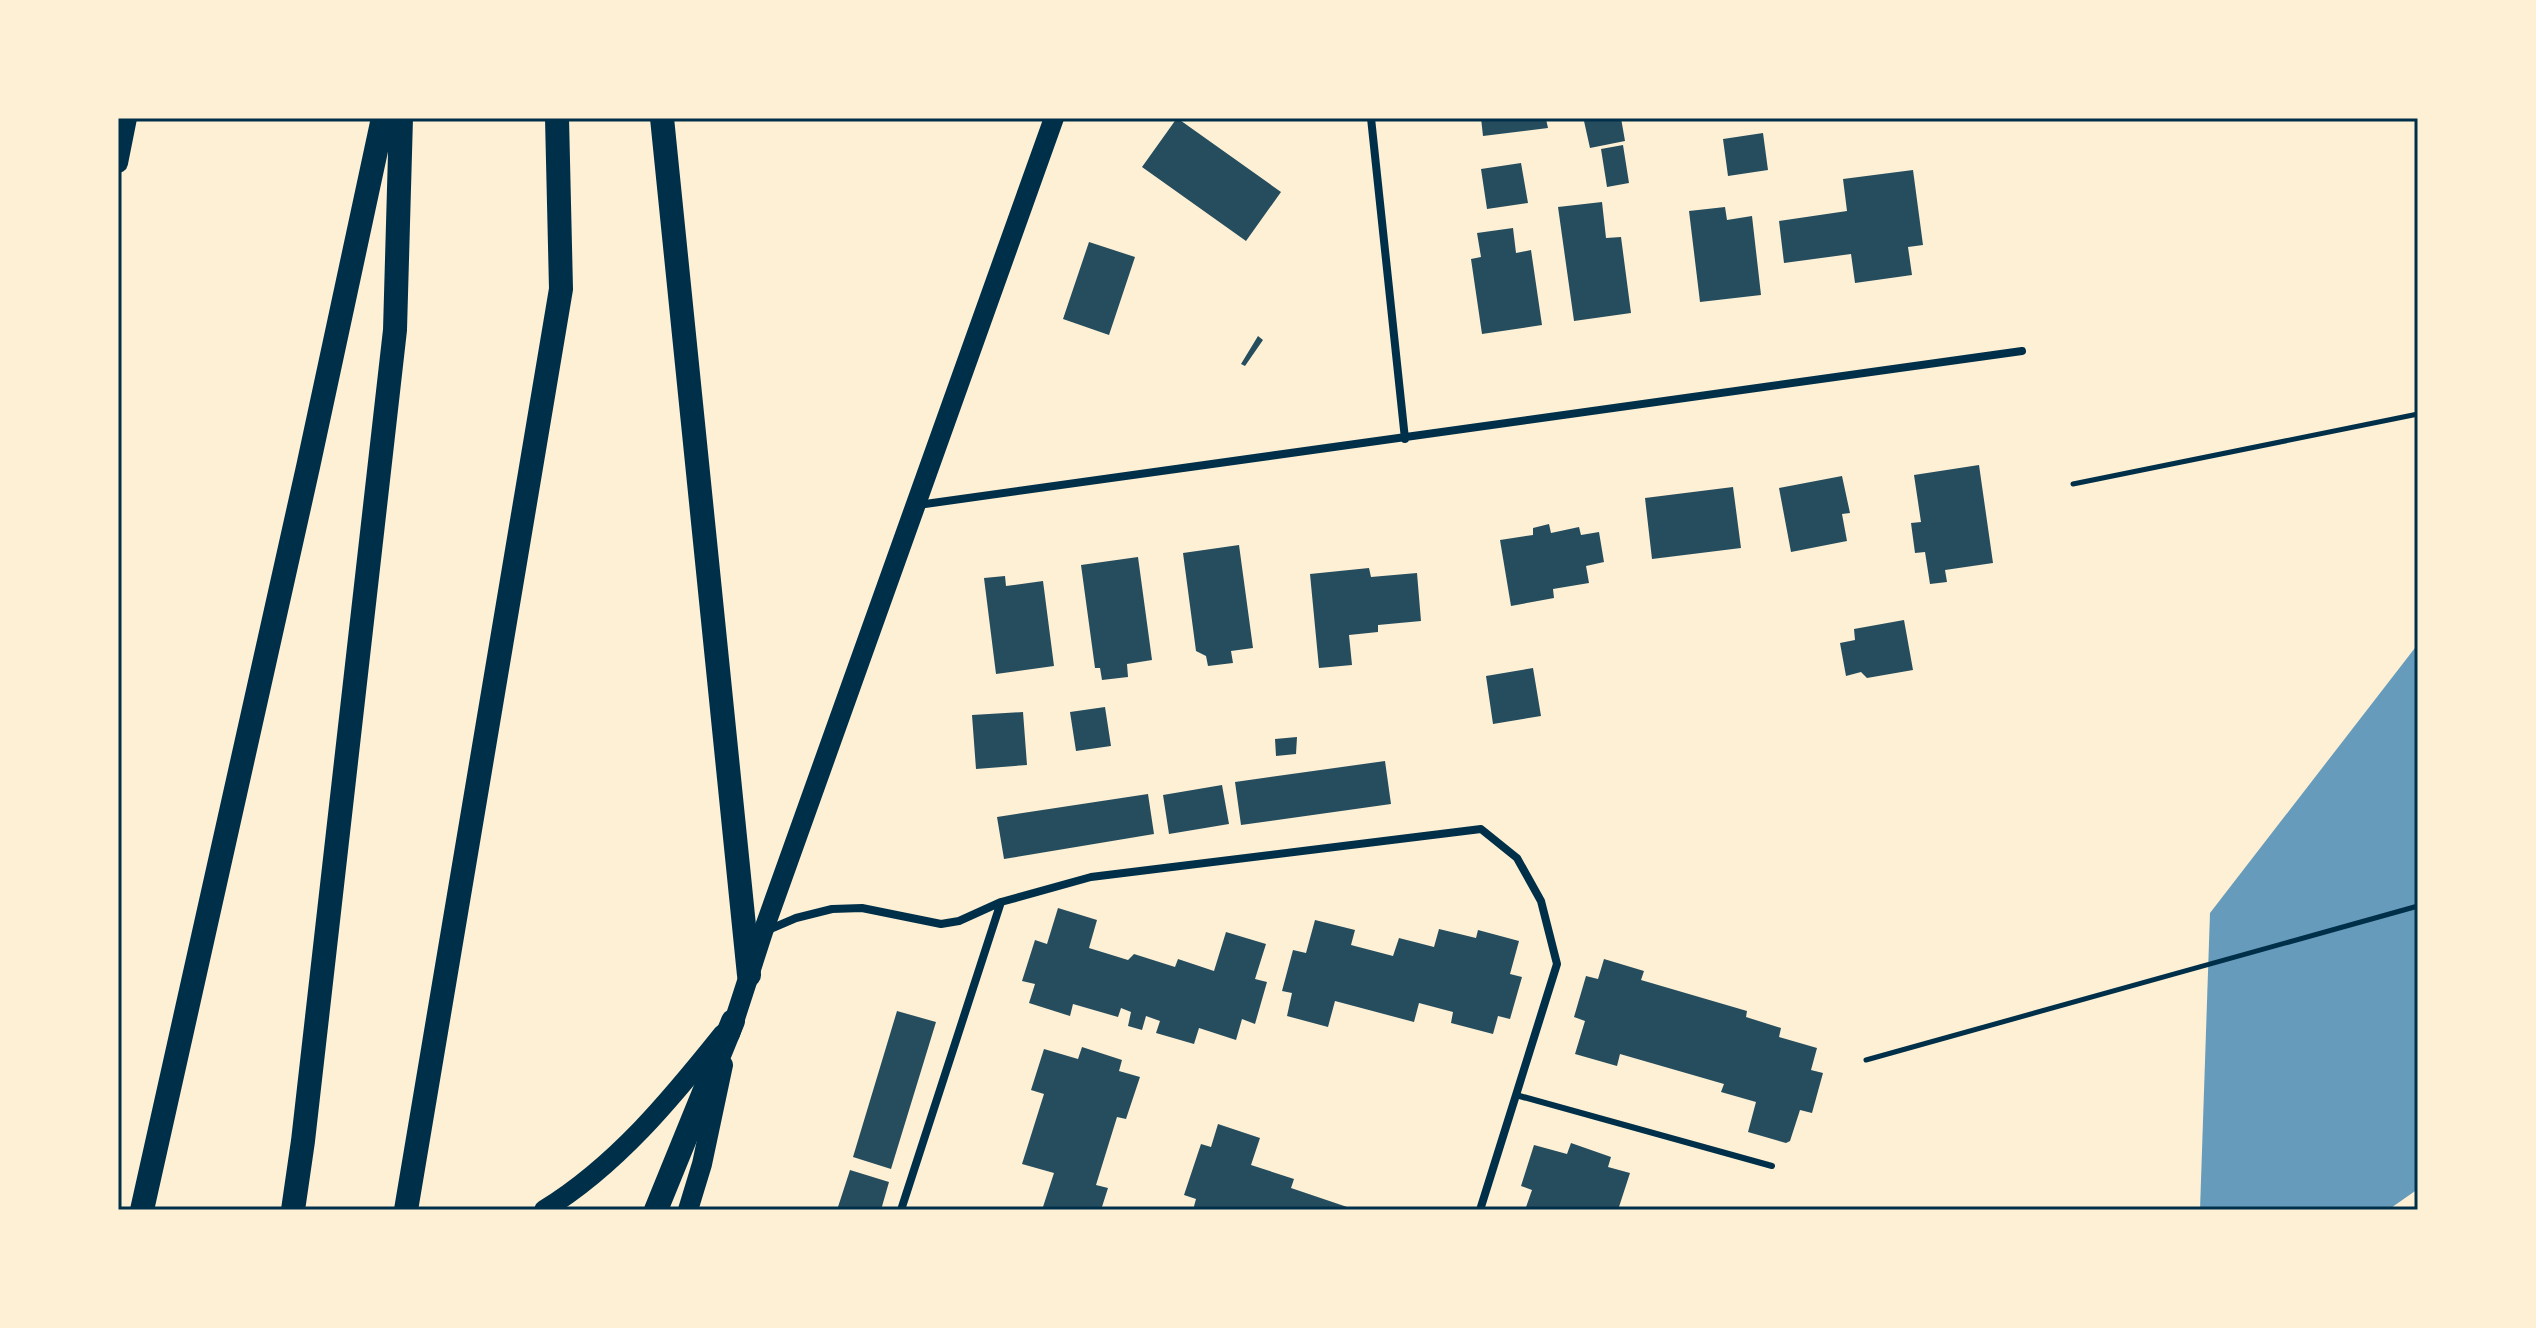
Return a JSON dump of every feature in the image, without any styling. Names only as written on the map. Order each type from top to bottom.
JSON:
[{"type":"highway","points":[[142,1210],[383,118]]},
{"type":"highway","points":[[294,1203],[395,330],[401,118]]},
{"type":"highway","points":[[406,1210],[561,289],[557,118]]},
{"type":"highway","points":[[662,118],[749,975]]},
{"type":"highway","points":[[656,1210],[733,1021]]},
{"type":"main road","points":[[118,163],[127,118]]},
{"type":"main road","points":[[688,1210],[702,1164],[733,1021],[1054,118]]},
{"type":"main road","points":[[544,1210],[594,1173],[633,1138],[672,1098],[733,1021]]},
{"type":"street","points":[[1371,118],[1405,439]]},
{"type":"street","points":[[917,506],[2022,351]]},
{"type":"street","points":[[763,932],[796,918],[832,909],[862,908],[941,924],[959,921],[1001,902],[1091,877],[1481,829],[1517,858],[1541,901],[1557,964],[1480,1210]]},
{"type":"street","points":[[901,1210],[1001,902]]},
{"type":"lane","points":[[1516,1095],[1772,1166]]},
{"type":"path","points":[[2073,484],[2418,414]]},
{"type":"path","points":[[1866,1060],[2418,906]]},
{"type":"water","points":[[2418,644],[2418,1189],[2388,1210],[2200,1210],[2210,913]]},
{"type":"building","points":[[1177,118],[1281,192],[1246,241],[1142,167]]},
{"type":"building","points":[[1481,118],[1546,119],[1548,128],[1483,136]]},
{"type":"building","points":[[1621,118],[1625,141],[1590,148],[1584,121]]},
{"type":"building","points":[[1763,133],[1768,170],[1728,176],[1723,139]]},
{"type":"building","points":[[1623,145],[1629,183],[1607,187],[1601,149]]},
{"type":"building","points":[[1521,163],[1528,203],[1487,209],[1481,169]]},
{"type":"building","points":[[1913,170],[1923,245],[1908,247],[1912,275],[1855,283],[1851,254],[1784,263],[1779,221],[1847,211],[1843,179]]},
{"type":"building","points":[[1602,202],[1606,238],[1621,237],[1631,313],[1574,321],[1558,207]]},
{"type":"building","points":[[1725,207],[1727,220],[1752,216],[1761,295],[1700,302],[1689,211]]},
{"type":"building","points":[[1513,228],[1516,253],[1531,250],[1542,325],[1482,334],[1471,259],[1481,257],[1477,233]]},
{"type":"building","points":[[1089,242],[1135,257],[1109,335],[1063,319]]},
{"type":"building","points":[[1258,336],[1263,340],[1245,366],[1241,364]]},
{"type":"building","points":[[1979,465],[1993,563],[1945,570],[1947,582],[1930,584],[1925,552],[1915,553],[1911,523],[1921,522],[1914,475]]},
{"type":"building","points":[[1842,476],[1850,513],[1842,514],[1847,541],[1791,552],[1779,488]]},
{"type":"building","points":[[1733,487],[1741,548],[1652,559],[1645,498]]},
{"type":"building","points":[[1549,524],[1551,533],[1579,527],[1581,535],[1599,532],[1604,562],[1586,566],[1589,583],[1553,589],[1554,598],[1511,606],[1500,540],[1533,535],[1533,528]]},
{"type":"building","points":[[1239,545],[1253,648],[1231,651],[1233,663],[1208,666],[1206,656],[1196,651],[1183,553]]},
{"type":"building","points":[[1138,557],[1152,660],[1127,664],[1128,677],[1102,680],[1100,668],[1095,668],[1081,565]]},
{"type":"building","points":[[1369,568],[1371,577],[1417,573],[1421,621],[1378,625],[1378,632],[1349,635],[1352,665],[1319,668],[1310,574]]},
{"type":"building","points":[[1005,576],[1006,586],[1043,581],[1054,666],[996,674],[984,578]]},
{"type":"building","points":[[1904,620],[1913,670],[1867,678],[1861,672],[1846,676],[1840,643],[1855,640],[1854,629]]},
{"type":"building","points":[[1533,668],[1541,716],[1493,724],[1486,676]]},
{"type":"building","points":[[1105,707],[1111,746],[1076,751],[1070,712]]},
{"type":"building","points":[[1023,712],[1027,765],[976,769],[972,715]]},
{"type":"building","points":[[1297,737],[1296,754],[1276,756],[1275,739]]},
{"type":"building","points":[[1385,761],[1391,804],[1241,825],[1235,782]]},
{"type":"building","points":[[1222,785],[1229,824],[1169,834],[1163,795]]},
{"type":"building","points":[[1148,794],[1154,834],[1004,859],[997,817]]},
{"type":"building","points":[[1058,908],[1097,920],[1089,948],[1128,960],[1134,954],[1175,967],[1178,959],[1214,971],[1226,932],[1266,944],[1255,979],[1267,982],[1255,1024],[1242,1019],[1236,1040],[1199,1028],[1194,1044],[1156,1033],[1160,1021],[1146,1016],[1142,1030],[1128,1026],[1131,1012],[1121,1008],[1118,1017],[1073,1004],[1070,1016],[1029,1003],[1035,984],[1022,981],[1035,940],[1047,944]]},
{"type":"building","points":[[1315,920],[1355,930],[1351,945],[1393,956],[1399,938],[1434,947],[1439,929],[1476,938],[1478,930],[1519,941],[1510,974],[1522,977],[1510,1019],[1498,1016],[1493,1034],[1451,1023],[1453,1012],[1419,1003],[1414,1022],[1335,1001],[1328,1027],[1287,1016],[1292,993],[1282,991],[1293,950],[1306,953]]},
{"type":"building","points":[[1604,959],[1644,971],[1641,980],[1747,1011],[1746,1017],[1781,1028],[1779,1037],[1817,1048],[1811,1070],[1823,1073],[1812,1113],[1800,1110],[1790,1141],[1786,1143],[1748,1132],[1756,1102],[1721,1092],[1724,1084],[1620,1054],[1617,1066],[1575,1054],[1585,1021],[1574,1017],[1586,976],[1598,979]]},
{"type":"building","points":[[897,1011],[936,1022],[891,1169],[853,1157]]},
{"type":"building","points":[[1082,1047],[1122,1060],[1119,1071],[1140,1077],[1126,1119],[1117,1117],[1096,1185],[1108,1188],[1101,1210],[1042,1210],[1054,1173],[1022,1164],[1044,1094],[1031,1090],[1044,1049],[1078,1059]]},
{"type":"building","points":[[1218,1124],[1260,1138],[1251,1165],[1294,1179],[1291,1188],[1356,1210],[1193,1210],[1196,1199],[1184,1195],[1201,1144],[1211,1147]]},
{"type":"building","points":[[1571,1143],[1611,1157],[1608,1167],[1630,1173],[1618,1210],[1525,1210],[1532,1190],[1521,1186],[1534,1145],[1567,1154]]},
{"type":"building","points":[[850,1170],[889,1182],[881,1210],[837,1210]]}]
